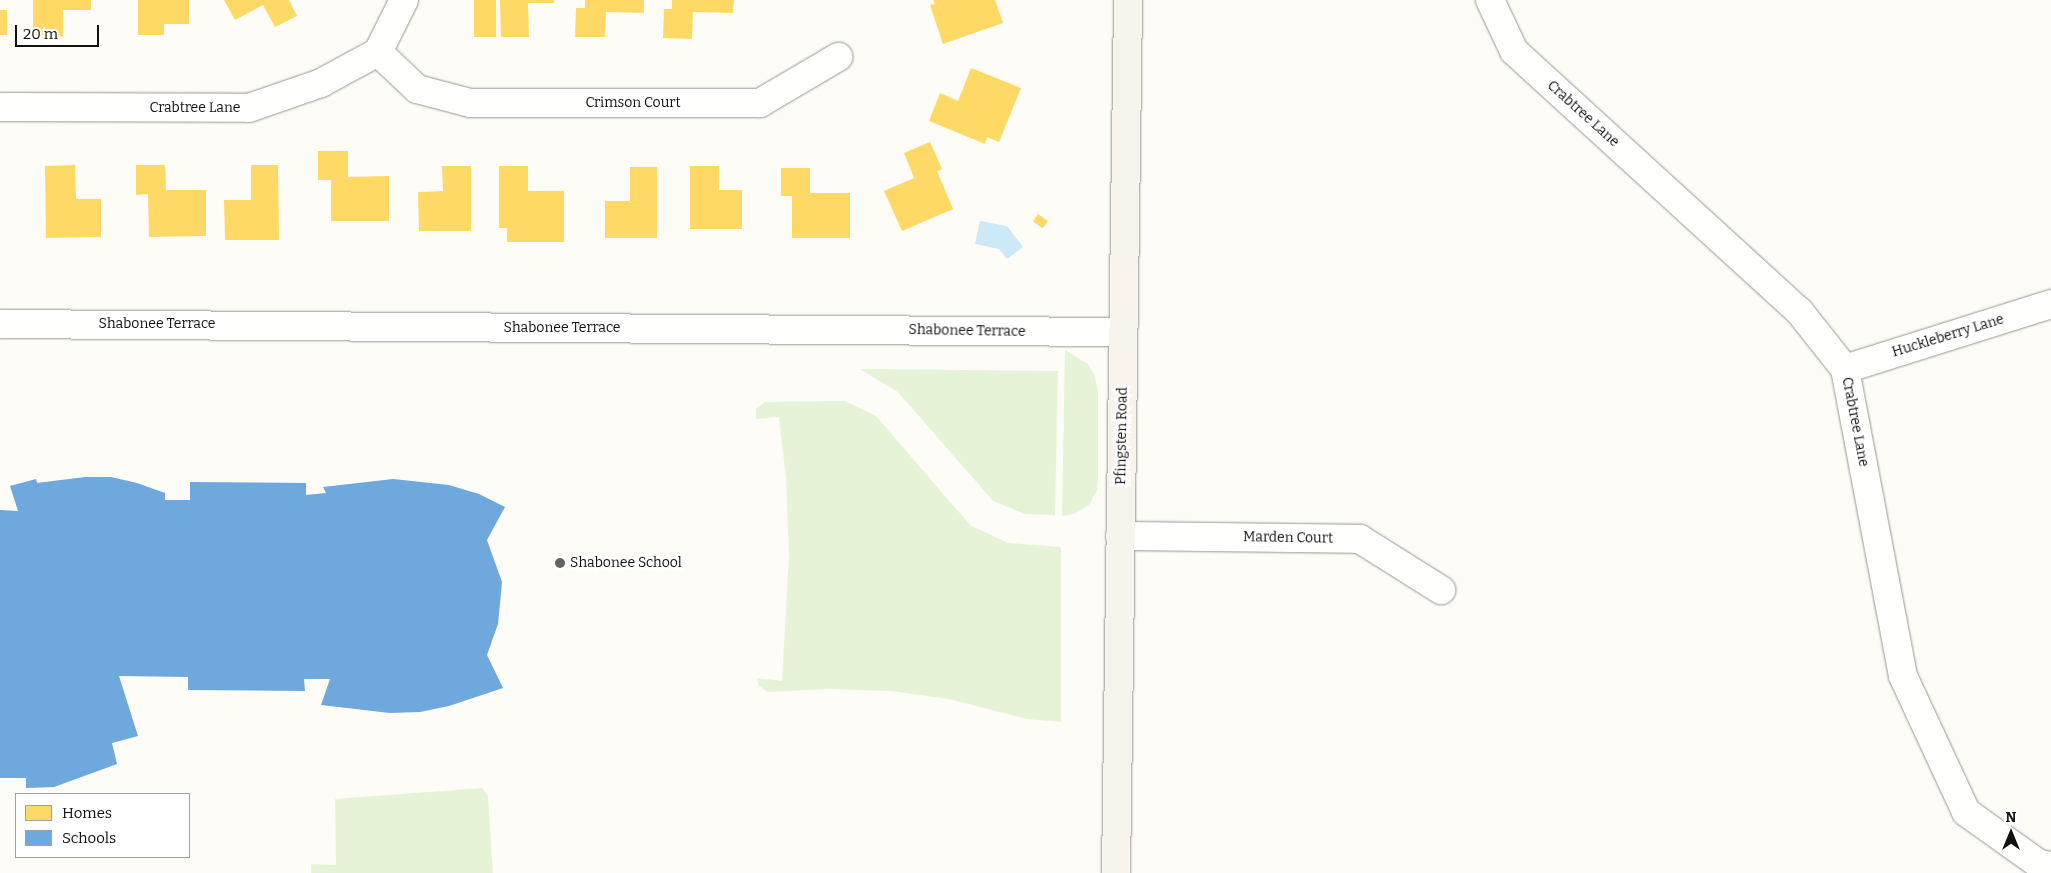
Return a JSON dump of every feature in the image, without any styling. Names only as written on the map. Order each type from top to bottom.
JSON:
[{"type":"main road","name":"Pfingsten Road","points":[[1116,873],[1128,0]]},
{"type":"street","points":[[378,52],[404,0]]},
{"type":"street","name":"Crabtree Lane","points":[[1490,0],[1514,51],[1799,311],[1845,369],[1903,676],[1966,812],[2039,864],[2051,866]]},
{"type":"street","name":"Crimson Court","points":[[378,52],[417,89],[470,103],[760,103],[838,56]]},
{"type":"street","name":"Crabtree Lane","points":[[0,107],[249,108],[321,83],[378,52]]},
{"type":"street","name":"Huckleberry Lane","points":[[1845,369],[2051,304]]},
{"type":"street","name":"Shabonee Terrace","points":[[0,324],[1123,332]]},
{"type":"street","name":"Marden Court","points":[[1120,536],[1360,539],[1441,590]]},
{"type":"green space","points":[[1065,350],[1088,364],[1095,376],[1098,393],[1098,480],[1097,490],[1089,505],[1074,514],[1062,516]]},
{"type":"green space","points":[[860,369],[1058,371],[1055,515],[1025,514],[993,501],[898,392]]},
{"type":"green space","points":[[845,401],[876,416],[970,525],[1008,543],[1061,547],[1061,722],[1027,719],[949,699],[891,691],[828,689],[768,692],[759,686],[757,678],[782,681],[789,556],[786,478],[779,417],[756,419],[756,409],[765,402]]},
{"type":"green space","points":[[482,788],[488,796],[493,873],[311,873],[311,864],[336,865],[335,799]]},
{"type":"water","points":[[980,221],[1007,226],[1023,247],[1007,259],[999,249],[975,244]]},
{"type":"building: Homes","points":[[33,0],[91,0],[91,10],[63,10],[63,37],[33,37]]},
{"type":"building: Homes","points":[[138,0],[189,0],[189,24],[164,24],[164,35],[138,35]]},
{"type":"building: Homes","points":[[224,0],[289,0],[297,16],[275,27],[263,5],[235,20]]},
{"type":"building: Homes","points":[[474,0],[496,0],[496,37],[474,37]]},
{"type":"building: Homes","points":[[500,0],[554,0],[554,3],[528,3],[529,37],[501,37]]},
{"type":"building: Homes","points":[[585,0],[644,0],[644,13],[606,12],[605,37],[575,37],[576,8],[585,8]]},
{"type":"building: Homes","points":[[672,0],[734,0],[733,13],[693,12],[692,39],[663,38],[664,9],[672,9]]},
{"type":"building: Homes","points":[[933,0],[995,0],[1003,23],[943,44],[930,5],[935,4]]},
{"type":"building: Homes","points":[[0,10],[7,10],[7,35],[0,35]]},
{"type":"building: Homes","points":[[971,68],[1021,88],[999,142],[987,137],[985,144],[929,121],[940,93],[958,101]]},
{"type":"building: Homes","points":[[930,142],[942,169],[937,171],[953,209],[902,231],[884,191],[914,178],[904,153]]},
{"type":"building: Homes","points":[[318,151],[348,151],[348,177],[389,176],[389,221],[331,221],[331,180],[318,180]]},
{"type":"building: Homes","points":[[75,165],[76,199],[101,199],[101,237],[46,238],[45,166]]},
{"type":"building: Homes","points":[[136,165],[165,165],[166,190],[206,190],[206,236],[149,237],[148,194],[136,195]]},
{"type":"building: Homes","points":[[251,165],[278,165],[279,240],[225,240],[224,200],[251,200]]},
{"type":"building: Homes","points":[[442,166],[471,166],[471,231],[419,231],[418,192],[443,191]]},
{"type":"building: Homes","points":[[499,166],[528,166],[528,191],[564,191],[564,242],[507,242],[507,228],[499,228]]},
{"type":"building: Homes","points":[[690,166],[719,166],[719,190],[742,190],[742,229],[690,229]]},
{"type":"building: Homes","points":[[630,167],[657,167],[657,238],[605,238],[605,201],[630,201]]},
{"type":"building: Homes","points":[[781,168],[810,168],[810,193],[850,193],[850,238],[792,238],[792,196],[781,196]]},
{"type":"building: Homes","points":[[1038,214],[1048,221],[1043,228],[1033,221]]},
{"type":"building: Schools","points":[[85,477],[111,477],[137,483],[165,493],[165,500],[190,500],[190,482],[306,483],[306,495],[326,493],[323,487],[393,479],[449,485],[479,494],[505,507],[487,540],[502,582],[498,624],[487,655],[503,688],[449,706],[420,712],[390,713],[321,705],[330,679],[304,679],[305,691],[188,690],[188,677],[119,676],[138,736],[112,743],[117,764],[54,787],[26,788],[26,778],[0,778],[0,510],[18,511],[10,486],[36,479],[37,483]]},
{"type":"place","name":"Shabonee School","points":[[560,563]]}]
